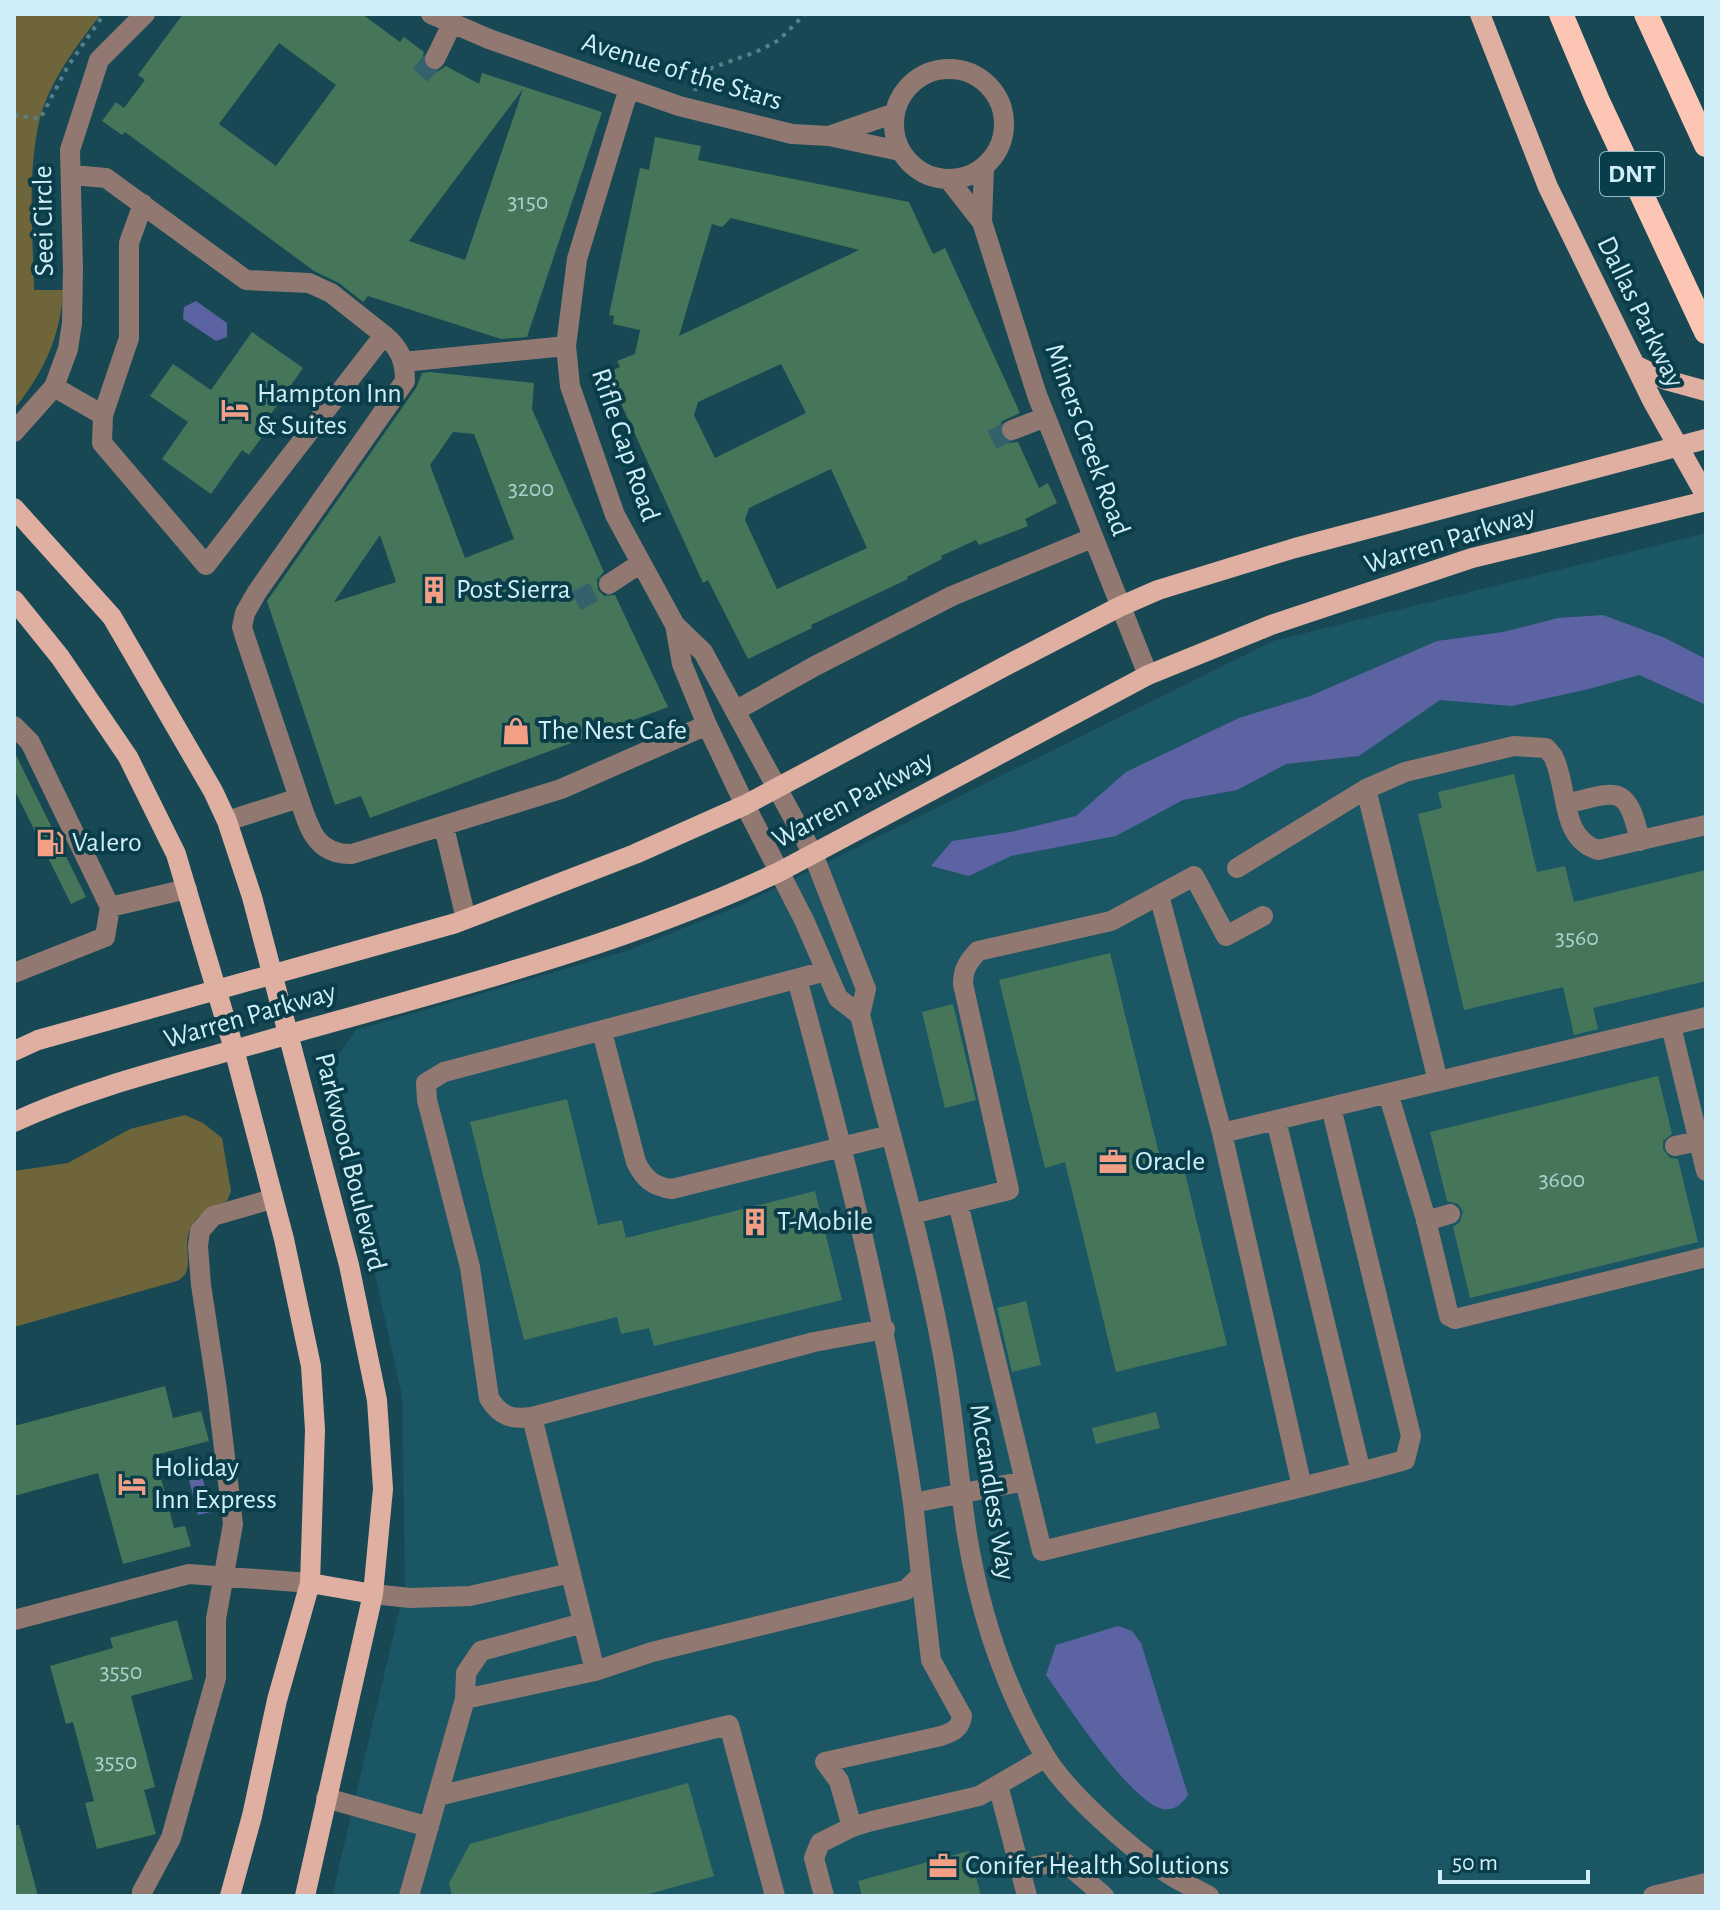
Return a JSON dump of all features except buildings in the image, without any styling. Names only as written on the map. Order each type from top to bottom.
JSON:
[{"type":"highway","name":"DNT","points":[[1561,14],[1597,99],[1706,332]]},
{"type":"highway","name":"DNT","points":[[1646,14],[1706,145]]},
{"type":"main road","name":"Dallas Parkway","points":[[1480,14],[1548,187],[1706,498]]},
{"type":"main road","points":[[1637,366],[1666,380],[1706,391]]},
{"type":"main road","name":"Warren Parkway","points":[[14,1051],[38,1040],[466,919],[635,854],[745,805],[1119,607],[1205,574],[1706,439]]},
{"type":"main road","name":"Warren Parkway","points":[[14,1122],[102,1088],[612,940],[733,894],[1148,675],[1271,625],[1472,558],[1706,498]]},
{"type":"main road","name":"Parkwood Boulevard","points":[[14,508],[112,617],[213,791],[227,821],[252,897],[349,1265],[377,1400],[383,1489],[373,1594],[305,1896]]},
{"type":"main road","points":[[14,600],[60,657],[128,757],[176,854],[234,1049],[311,1366],[315,1430],[310,1583],[277,1700],[252,1816],[230,1896]]},
{"type":"main road","points":[[310,1583],[373,1594]]},
{"type":"street","name":"Seei Circle","points":[[14,432],[54,387],[68,349],[72,323],[70,150],[99,60],[145,14]]},
{"type":"street","name":"Avenue of the Stars","points":[[431,14],[689,108],[792,134],[829,136],[900,151]]},
{"type":"street","points":[[435,59],[452,24]]},
{"type":"street","points":[[948,70],[972,74],[996,94],[1003,109],[1003,141],[995,156],[968,177],[949,180],[929,176],[913,166],[900,151],[894,126],[895,113],[901,97],[924,75],[948,70]]},
{"type":"street","name":"Rifle Gap Road","points":[[629,88],[577,259],[566,346],[570,386],[615,515],[675,625],[703,652],[813,854]]},
{"type":"street","name":"Avenue of the Stars","points":[[829,136],[895,113]]},
{"type":"street","name":"Miners Creek Road","points":[[982,222],[984,167]]},
{"type":"street","points":[[72,175],[106,178],[246,280],[309,283],[333,289],[399,349],[405,381],[401,388],[257,592],[243,621],[245,637],[313,837],[325,848],[336,854],[352,854],[444,827],[561,789],[707,725]]},
{"type":"street","name":"Miners Creek Road","points":[[949,180],[982,222],[1046,417],[1148,675]]},
{"type":"street","points":[[143,204],[129,243],[129,338],[103,415],[102,443],[206,565],[384,335]]},
{"type":"street","points":[[403,362],[566,346]]},
{"type":"street","points":[[54,387],[103,415]]},
{"type":"street","points":[[1012,430],[1046,417]]},
{"type":"street","points":[[735,711],[952,596],[1092,538]]},
{"type":"street","points":[[609,584],[641,563]]},
{"type":"street","name":"Rifle Gap Road","points":[[675,625],[682,664],[707,725],[779,872]]},
{"type":"street","points":[[14,726],[22,747],[110,907],[105,937],[14,973]]},
{"type":"street","points":[[1237,868],[1366,789],[1405,772],[1514,746],[1546,748],[1553,756],[1571,826],[1585,846],[1598,850],[1706,825]]},
{"type":"street","points":[[1366,789],[1438,1081]]},
{"type":"street","points":[[1566,804],[1613,794],[1622,797],[1629,803],[1634,815],[1640,841]]},
{"type":"street","points":[[227,821],[299,798]]},
{"type":"street","points":[[444,827],[466,919]]},
{"type":"street","name":"Mccandless Way","points":[[813,854],[866,989],[860,1015],[912,1214],[943,1356],[961,1493],[981,1606],[994,1651],[1046,1757],[1070,1786],[1114,1831],[1167,1873],[1209,1896]]},
{"type":"street","name":"Mccandless Way","points":[[779,872],[838,998],[860,1015]]},
{"type":"street","points":[[912,1214],[1009,1190],[963,984],[967,963],[978,951],[1111,921],[1194,876],[1226,936],[1263,916]]},
{"type":"street","points":[[110,907],[187,889]]},
{"type":"street","points":[[1159,895],[1222,1133],[1302,1487]]},
{"type":"street","points":[[826,971],[444,1072],[426,1083],[427,1100],[470,1267],[489,1398],[503,1415],[516,1419],[532,1417],[814,1342],[885,1329]]},
{"type":"street","points":[[797,979],[843,1147],[885,1329],[913,1503],[931,1660],[962,1716],[956,1730],[941,1736],[825,1762],[839,1781],[852,1827]]},
{"type":"street","points":[[1222,1133],[1706,1017]]},
{"type":"street","points":[[1671,1026],[1706,1171]]},
{"type":"street","points":[[602,1032],[636,1162],[641,1173],[659,1188],[672,1189],[890,1135]]},
{"type":"street","points":[[1388,1093],[1426,1221],[1449,1316],[1455,1319],[1706,1257]]},
{"type":"street","points":[[958,1203],[1042,1551],[1361,1472],[1405,1460],[1411,1436],[1331,1107]]},
{"type":"street","points":[[1276,1120],[1361,1472]]},
{"type":"street","points":[[1675,1146],[1699,1141]]},
{"type":"street","points":[[142,1892],[171,1838],[216,1678],[216,1619],[233,1524],[201,1285],[200,1231],[213,1216],[272,1199]]},
{"type":"street","points":[[1426,1221],[1450,1214]]},
{"type":"street","points":[[532,1417],[595,1671]]},
{"type":"street","points":[[913,1503],[1025,1481]]},
{"type":"street","points":[[373,1594],[410,1598],[470,1596],[571,1573]]},
{"type":"street","points":[[14,1620],[189,1574],[310,1583]]},
{"type":"street","points":[[465,1699],[595,1671],[652,1652],[906,1590],[921,1575]]},
{"type":"street","points":[[409,1896],[465,1699],[466,1673],[481,1651],[583,1623]]},
{"type":"street","points":[[438,1796],[729,1725],[775,1896]]},
{"type":"street","points":[[824,1896],[814,1858],[820,1843],[852,1827],[979,1796],[1046,1757]]},
{"type":"street","points":[[998,1785],[1027,1896]]},
{"type":"street","points":[[326,1798],[429,1827]]},
{"type":"street","points":[[1020,1869],[1058,1862],[1067,1864],[1104,1896]]},
{"type":"street","points":[[1653,1896],[1706,1883]]},
{"type":"path","points":[[14,115],[40,119],[68,66],[104,14]]},
{"type":"path","points":[[689,108],[700,72],[756,52],[779,40],[805,14]]},
{"type":"path","points":[[324,991],[328,1006]]},
{"type":"shaded area","points":[[14,14],[101,14],[56,79],[39,122],[32,185],[34,290],[63,290],[62,307],[49,354],[14,409]]},
{"type":"shaded area","points":[[1706,533],[1706,1896],[332,1896],[405,1586],[402,1396],[329,1068],[356,1030],[626,951],[739,906],[1273,641]]},
{"type":"shaded area","points":[[185,1115],[203,1123],[222,1138],[231,1191],[227,1201],[206,1211],[194,1222],[189,1233],[185,1274],[177,1281],[14,1327],[14,1171],[68,1163],[130,1129]]},
{"type":"water","points":[[196,301],[227,323],[227,337],[216,341],[183,319],[184,307]]},
{"type":"water","points":[[1603,615],[1665,638],[1706,659],[1706,705],[1639,675],[1512,706],[1440,700],[1359,756],[1286,764],[1237,790],[1183,800],[1116,836],[1011,856],[969,876],[931,866],[952,841],[1011,832],[1076,816],[1126,772],[1239,718],[1310,696],[1437,641],[1503,632],[1558,618]]},
{"type":"water","points":[[202,1476],[212,1496],[207,1498],[211,1512],[198,1515],[189,1480]]},
{"type":"water","points":[[1118,1626],[1132,1631],[1141,1643],[1188,1795],[1171,1809],[1150,1803],[1117,1771],[1046,1675],[1056,1645]]},
{"type":"tunnel","points":[[420,75],[435,59]]},
{"type":"tunnel","points":[[992,440],[1012,430]]},
{"type":"tunnel","points":[[576,601],[609,584]]},
{"type":"place","name":"Hampton Inn & Suites","points":[[235,410]]},
{"type":"place","name":"Post Sierra","points":[[434,590]]},
{"type":"place","name":"The Nest Cafe","points":[[516,731]]},
{"type":"place","name":"Valero","points":[[50,843]]},
{"type":"place","name":"Oracle","points":[[1113,1162]]},
{"type":"place","name":"T-Mobile","points":[[755,1222]]},
{"type":"place","name":"Holiday Inn Express","points":[[132,1484]]},
{"type":"place","name":"Conifer Health Solutions","points":[[943,1866]]}]
